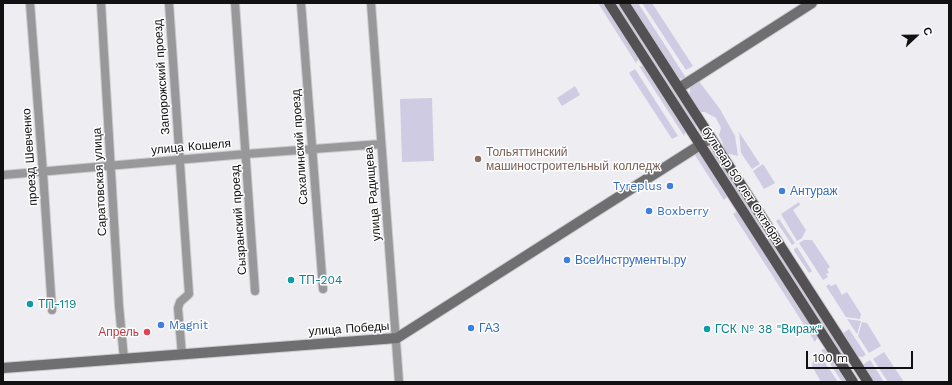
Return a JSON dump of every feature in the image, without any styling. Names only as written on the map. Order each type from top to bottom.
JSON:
[{"type":"main road","name":"бульвар 50 лет Октября","points":[[609,3],[853,382]]},
{"type":"main road","name":"бульвар 50 лет Октября","points":[[624,3],[868,382]]},
{"type":"main road","points":[[679,88],[812,3]]},
{"type":"main road","name":"улица Победы","points":[[3,368],[397,338],[711,138]]},
{"type":"main road","points":[[760,237],[770,231]]},
{"type":"main road","points":[[846,370],[856,364]]},
{"type":"street","name":"проезд Шевченко","points":[[30,3],[52,310]]},
{"type":"street","name":"Саратовская улица","points":[[101,3],[119,306],[124,359]]},
{"type":"street","name":"Запорожский проезд","points":[[169,3],[189,294],[180,302],[178,308],[182,355]]},
{"type":"street","name":"Сызранский проезд","points":[[235,3],[256,291]]},
{"type":"street","name":"Сахалинский проезд","points":[[301,3],[323,289]]},
{"type":"street","name":"улица Радищева","points":[[371,3],[397,338],[399,382]]},
{"type":"street","name":"улица Кошеля","points":[[3,175],[381,144]]},
{"type":"shaded area","points":[[598,3],[605,3],[639,57],[636,63]]},
{"type":"shaded area","points":[[614,3],[620,3],[697,126],[696,127],[695,127]]},
{"type":"shaded area","points":[[629,3],[638,3],[686,78],[682,79],[677,77]]},
{"type":"shaded area","points":[[642,3],[652,3],[693,66],[686,70]]},
{"type":"shaded area","points":[[639,66],[646,67],[686,130],[684,136]]},
{"type":"shaded area","points":[[635,69],[678,136],[672,139],[629,73]]},
{"type":"shaded area","points":[[698,80],[720,109],[735,136],[738,156],[725,153],[719,135],[721,128],[716,118],[705,112],[699,112],[690,97],[690,86]]},
{"type":"shaded area","points":[[575,86],[580,95],[562,106],[557,98]]},
{"type":"shaded area","points":[[432,98],[434,161],[402,162],[400,99]]},
{"type":"shaded area","points":[[739,132],[760,164],[752,169],[741,153]]},
{"type":"shaded area","points":[[715,151],[763,226],[761,228],[759,228],[712,156],[712,152]]},
{"type":"shaded area","points":[[693,152],[700,153],[728,196],[724,200]]},
{"type":"shaded area","points":[[763,164],[775,183],[764,189],[753,171]]},
{"type":"shaded area","points":[[799,202],[800,205],[793,210],[806,230],[802,238],[797,241],[781,214]]},
{"type":"shaded area","points":[[739,210],[818,336],[815,342],[733,214]]},
{"type":"shaded area","points":[[779,219],[795,243],[792,245],[776,221]]},
{"type":"shaded area","points":[[769,238],[849,362],[846,362],[767,240]]},
{"type":"shaded area","points":[[804,240],[812,240],[830,267],[827,269],[829,273],[826,274],[828,277],[823,280],[799,243]]},
{"type":"shaded area","points":[[797,247],[812,271],[809,273],[794,251]]},
{"type":"shaded area","points":[[829,284],[831,286],[836,284],[842,295],[847,292],[861,314],[860,319],[846,317],[826,286]]},
{"type":"shaded area","points":[[847,319],[861,321],[857,334]]},
{"type":"shaded area","points":[[862,322],[867,323],[881,346],[869,353],[858,336]]},
{"type":"shaded area","points":[[849,329],[866,355],[862,357],[857,356],[842,334]]},
{"type":"shaded area","points":[[821,350],[828,350],[849,382],[842,382]]},
{"type":"shaded area","points":[[818,352],[838,382],[821,382],[812,366]]},
{"type":"shaded area","points":[[884,352],[904,382],[888,382],[873,359]]},
{"type":"shaded area","points":[[870,360],[884,382],[873,382],[864,367],[864,364]]},
{"type":"place","name":"Тольяттинский машиностроительный колледж","points":[[478,159]]},
{"type":"place","name":"Tyreplus","points":[[670,186]]},
{"type":"place","name":"Антураж","points":[[782,191]]},
{"type":"place","name":"Boxberry","points":[[649,211]]},
{"type":"place","name":"ВсеИнструменты.ру","points":[[567,260]]},
{"type":"place","name":"ТП-204","points":[[291,280]]},
{"type":"place","name":"ТП-119","points":[[30,304]]},
{"type":"place","name":"Magnit","points":[[161,325]]},
{"type":"place","name":"ГАЗ","points":[[471,328]]},
{"type":"place","name":"ГСК № 38 \"Вираж\"","points":[[707,329]]},
{"type":"place","name":"Апрель","points":[[147,332]]}]
